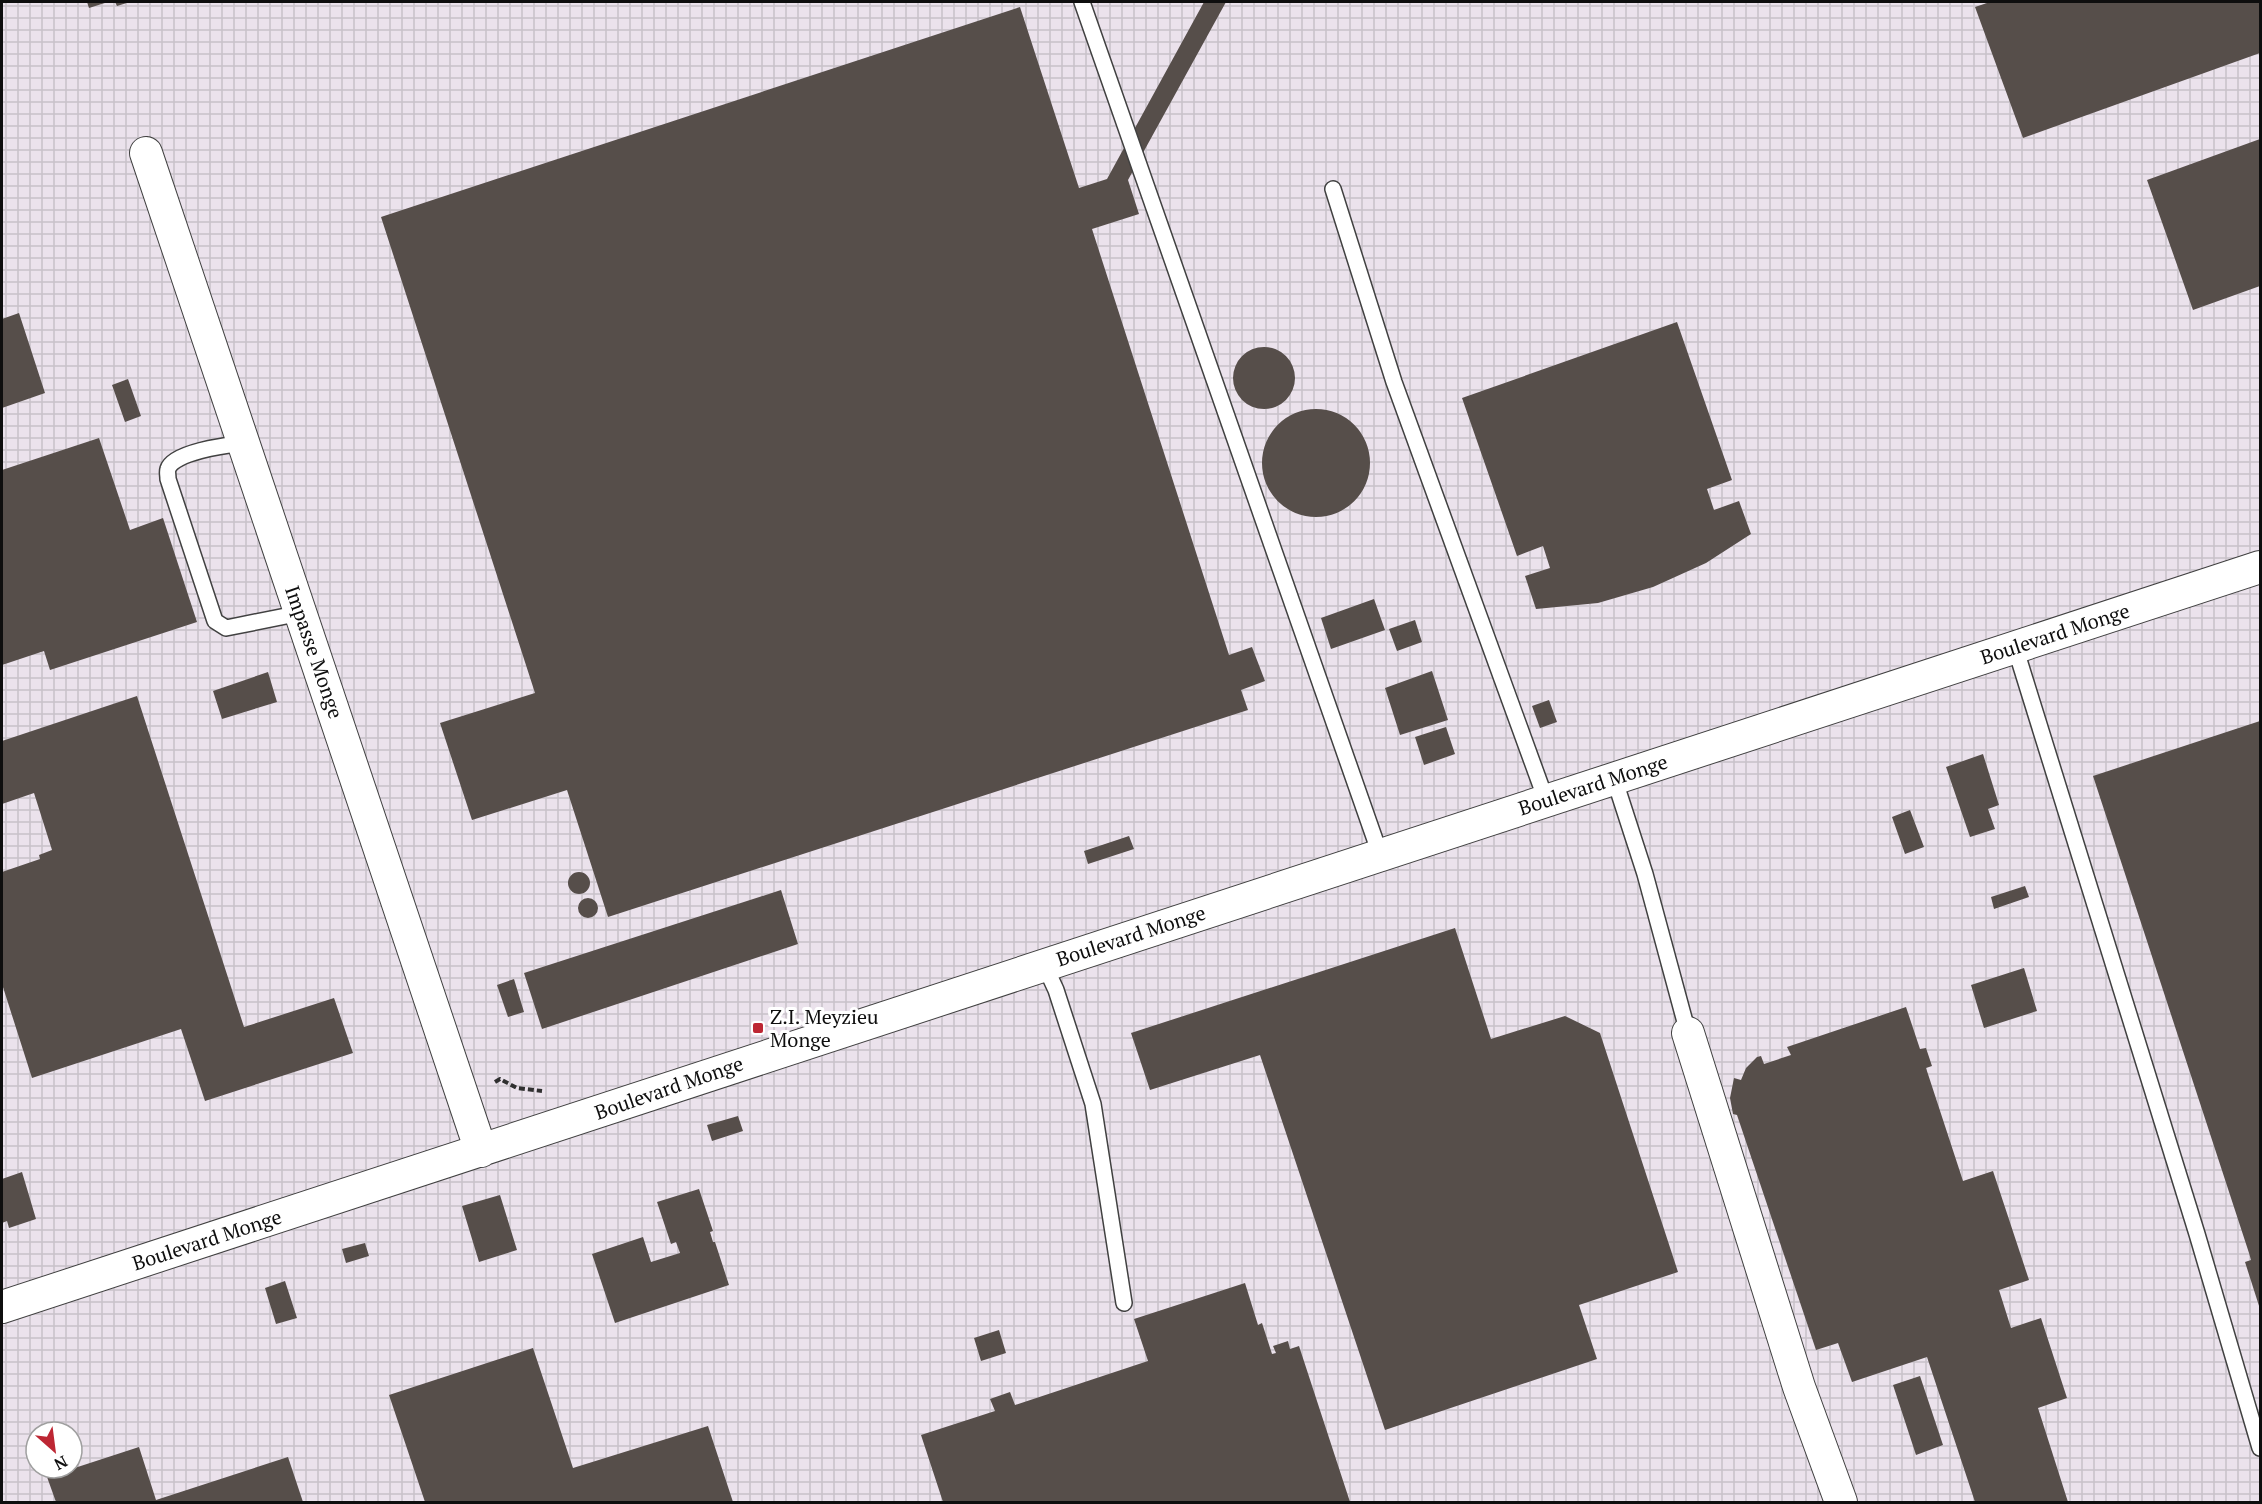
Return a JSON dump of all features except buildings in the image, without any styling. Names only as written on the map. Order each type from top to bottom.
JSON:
[{"type":"street","name":"Impasse Monge","points":[[146,153],[481,1151]]},
{"type":"street","name":"Boulevard Monge","points":[[2,1307],[2260,567]]},
{"type":"street","points":[[1688,1033],[1799,1387],[1841,1503]]},
{"type":"lane","points":[[1082,2],[1380,854]]},
{"type":"lane","points":[[1333,189],[1394,382],[1546,800]]},
{"type":"lane","points":[[243,443],[206,449],[175,460],[168,468],[168,479],[215,621],[226,628],[300,613]]},
{"type":"lane","points":[[2015,647],[2197,1234],[2260,1448]]},
{"type":"lane","points":[[1614,778],[1645,874],[1688,1033]]},
{"type":"lane","points":[[1044,964],[1056,990],[1094,1104],[1124,1303]]},
{"type":"shaded area","points":[[2,2],[2260,2],[2260,1502],[2,1502]]},
{"type":"place","name":"Z.I. Meyzieu Monge","points":[[758,1028]]}]
